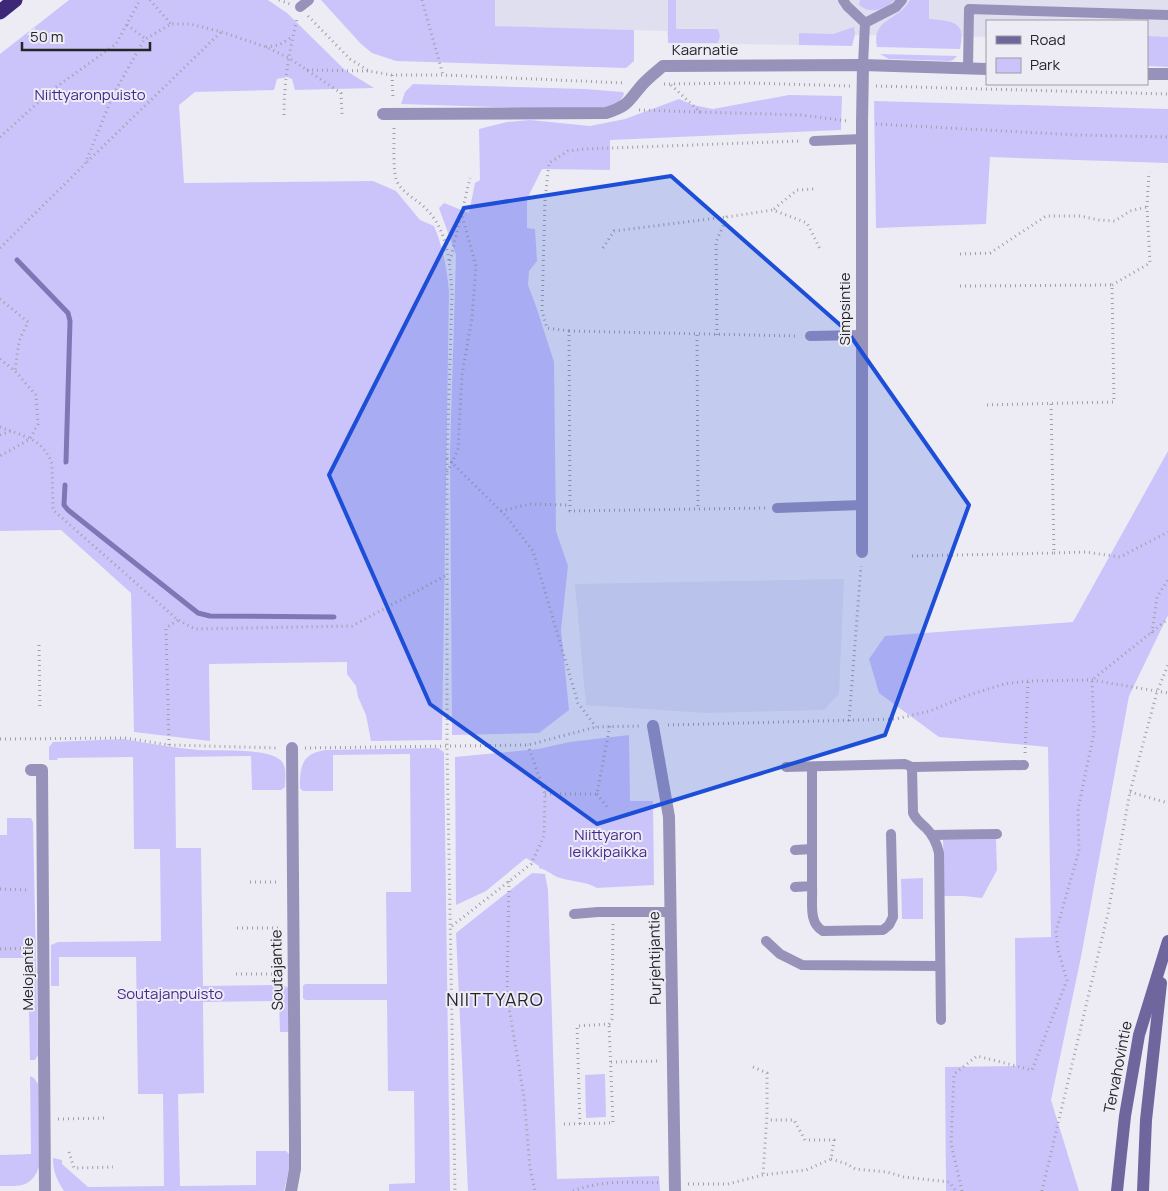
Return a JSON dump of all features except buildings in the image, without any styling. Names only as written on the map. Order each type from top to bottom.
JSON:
[{"type":"highway","points":[[0,12],[15,0]]},
{"type":"main road","name":"Tervahovintie","points":[[1117,1191],[1125,1116],[1139,1035],[1166,947]]},
{"type":"main road","name":"Tervahovintie","points":[[1143,1191],[1146,1120],[1166,947]]},
{"type":"street","name":"Kaarnatie","points":[[618,110],[627,104],[643,84],[663,66],[863,65],[986,69]]},
{"type":"street","name":"Simpsintie","points":[[862,552],[863,65]]},
{"type":"street","points":[[1148,74],[1168,74]]},
{"type":"street","points":[[388,113],[588,114],[618,110]]},
{"type":"street","name":"Purjehtijantie","points":[[653,726],[669,817],[675,1188]]},
{"type":"street","name":"Soutajantie","points":[[291,1191],[295,1169],[292,748]]},
{"type":"street","name":"Melojantie","points":[[30,770],[42,770],[45,1191]]},
{"type":"lane","points":[[300,7],[309,0]]},
{"type":"lane","points":[[844,0],[847,6],[865,23],[863,65]]},
{"type":"lane","points":[[865,23],[896,7],[902,0]]},
{"type":"lane","points":[[968,68],[969,9],[1168,15]]},
{"type":"lane","points":[[814,140],[862,139]]},
{"type":"lane","points":[[810,336],[862,335]]},
{"type":"lane","points":[[777,508],[862,505]]},
{"type":"lane","points":[[786,767],[905,764],[912,767],[1024,766]]},
{"type":"lane","points":[[812,766],[813,922],[817,928],[823,931],[883,930],[889,925],[893,917],[891,834]]},
{"type":"lane","points":[[912,767],[913,813],[915,818],[932,835],[939,853],[941,1020]]},
{"type":"lane","points":[[932,835],[996,834]]},
{"type":"lane","points":[[795,850],[812,850]]},
{"type":"lane","points":[[795,887],[812,886]]},
{"type":"lane","points":[[574,914],[598,912],[671,912]]},
{"type":"lane","points":[[766,941],[780,954],[802,965],[940,966]]},
{"type":"path","points":[[0,137],[52,90],[116,44],[140,0]]},
{"type":"path","points":[[150,0],[171,24]]},
{"type":"path","points":[[422,0],[443,75]]},
{"type":"path","points":[[284,115],[284,87],[288,58],[300,7]]},
{"type":"path","points":[[85,164],[113,94],[146,39],[171,24],[190,24],[266,46],[288,58],[341,93],[342,114]]},
{"type":"path","points":[[126,25],[146,39]]},
{"type":"path","points":[[0,248],[222,32]]},
{"type":"path","points":[[266,46],[279,45],[292,36]]},
{"type":"path","points":[[307,70],[369,71]]},
{"type":"path","points":[[392,75],[388,113],[396,179],[401,188],[427,209],[438,224],[446,244],[452,292],[447,458],[447,575],[455,1191]]},
{"type":"path","points":[[671,85],[700,112]]},
{"type":"path","points":[[618,110],[801,115],[862,123],[1076,136],[1168,137]]},
{"type":"path","points":[[810,336],[569,331],[548,328],[542,311],[548,163],[568,151],[584,149],[814,140]]},
{"type":"path","points":[[960,286],[1112,285],[1150,263],[1149,172]]},
{"type":"path","points":[[450,264],[470,178]]},
{"type":"path","points":[[773,210],[797,190],[814,189]]},
{"type":"path","points":[[960,254],[990,253],[1046,216],[1080,216],[1115,221],[1130,210],[1148,207]]},
{"type":"path","points":[[603,248],[614,231],[773,210],[807,223],[820,249]]},
{"type":"path","points":[[447,473],[458,450],[462,375],[472,318],[476,266],[462,216]]},
{"type":"path","points":[[717,335],[716,242],[727,217]]},
{"type":"path","points":[[983,405],[1114,402],[1112,285]]},
{"type":"path","points":[[0,300],[28,322],[19,341],[15,371]]},
{"type":"path","points":[[569,331],[570,511],[777,508]]},
{"type":"path","points":[[697,335],[698,509]]},
{"type":"path","points":[[0,359],[15,371],[36,395],[38,424],[30,439],[0,456]]},
{"type":"path","points":[[1050,403],[1054,554]]},
{"type":"path","points":[[0,427],[39,443],[52,464],[53,510],[178,620],[195,629],[352,626],[447,575]]},
{"type":"path","points":[[0,436],[11,431]]},
{"type":"path","points":[[447,458],[501,511],[533,551],[578,703],[596,727]]},
{"type":"path","points":[[501,511],[530,504],[570,505]]},
{"type":"path","points":[[912,556],[1086,552],[1120,557],[1168,532]]},
{"type":"path","points":[[850,721],[862,552]]},
{"type":"path","points":[[1152,633],[1157,597],[1168,580]]},
{"type":"path","points":[[169,745],[166,628],[178,620]]},
{"type":"path","points":[[1092,680],[1168,620]]},
{"type":"path","points":[[39,645],[40,710]]},
{"type":"path","points":[[1042,1191],[1108,913],[1130,792],[1157,692],[1168,664]]},
{"type":"path","points":[[962,1191],[951,1144],[954,1074],[977,1056],[1032,1070],[1067,980],[1058,950],[1056,931],[1079,851],[1078,809],[1094,733],[1092,680]]},
{"type":"path","points":[[0,739],[125,738],[169,745],[292,748],[528,745],[596,727],[610,726],[896,719],[930,711],[966,696],[1004,684],[1028,681],[1092,680],[1168,693]]},
{"type":"path","points":[[1024,766],[1028,681]]},
{"type":"path","points":[[607,807],[597,794],[610,726]]},
{"type":"path","points":[[451,926],[530,864],[544,836],[545,794],[528,745]]},
{"type":"path","points":[[1130,792],[1168,803]]},
{"type":"path","points":[[545,794],[597,794]]},
{"type":"path","points":[[509,881],[507,996],[524,1097],[530,1168],[535,1191]]},
{"type":"path","points":[[250,882],[281,882],[281,888]]},
{"type":"path","points":[[0,889],[44,890]]},
{"type":"path","points":[[564,1124],[612,1123],[609,1024],[612,1019],[613,913]]},
{"type":"path","points":[[237,928],[281,928],[281,933]]},
{"type":"path","points":[[0,949],[44,948]]},
{"type":"path","points":[[236,974],[283,974],[283,979]]},
{"type":"path","points":[[580,1124],[577,1026],[609,1024]]},
{"type":"path","points":[[611,1062],[673,1061]]},
{"type":"path","points":[[753,1067],[767,1073],[767,1120],[763,1175]]},
{"type":"path","points":[[45,1120],[108,1118]]},
{"type":"path","points":[[767,1120],[794,1120],[805,1140],[834,1140],[830,1159]]},
{"type":"path","points":[[69,1152],[74,1168],[113,1167]]},
{"type":"path","points":[[573,1191],[582,1187],[620,1182],[675,1188],[728,1184],[763,1175],[806,1170],[830,1159],[847,1164],[855,1169],[949,1182],[956,1191]]},
{"type":"highlighted area","points":[[671,176],[847,331],[969,505],[885,735],[597,824],[430,704],[329,475],[464,208]]},
{"type":"shaded area","points":[[495,0],[1168,0],[1168,42],[1148,41],[1148,20],[986,20],[986,37],[799,34],[799,45],[668,43],[667,31],[494,26]]},
{"type":"shaded area","points":[[844,579],[839,694],[824,710],[705,713],[586,705],[575,584]]},
{"type":"green space","name":"Niittyaronpuisto","points":[[69,0],[268,0],[287,13],[345,70],[374,88],[295,90],[292,79],[287,77],[277,79],[274,90],[195,92],[179,105],[184,183],[373,181],[396,191],[420,220],[434,226],[444,258],[449,292],[442,740],[371,741],[366,715],[358,697],[356,686],[347,674],[347,662],[209,664],[210,741],[134,732],[131,593],[61,530],[0,531],[0,54]]},
{"type":"green space","points":[[321,0],[495,0],[495,26],[634,30],[634,61],[626,68],[396,61],[372,53],[361,44]]},
{"type":"green space","points":[[668,0],[676,0],[676,29],[718,29],[720,36],[718,43],[668,43]]},
{"type":"green space","points":[[860,0],[895,0],[877,10],[868,10],[859,5]]},
{"type":"green space","points":[[910,0],[929,0],[929,19],[944,20],[959,27],[962,39],[960,49],[877,47],[876,38],[878,30],[905,7]]},
{"type":"green space","points":[[854,27],[855,34],[852,46],[799,45],[799,33],[833,34]]},
{"type":"green space","points":[[1148,36],[1168,37],[1168,67],[1148,66]]},
{"type":"green space","points":[[880,54],[957,56],[949,61],[889,59]]},
{"type":"green space","points":[[413,84],[585,89],[623,92],[624,94],[614,104],[588,110],[401,104],[405,92]]},
{"type":"green space","points":[[789,95],[842,96],[841,130],[610,140],[610,170],[542,169],[527,199],[527,228],[535,229],[537,261],[529,271],[528,285],[554,362],[556,531],[568,566],[561,630],[569,710],[539,733],[452,735],[450,451],[456,255],[439,208],[444,203],[469,213],[475,183],[480,180],[479,129],[507,122],[530,120],[590,126],[625,119],[679,99],[693,105],[713,109]]},
{"type":"green space","points":[[874,101],[1168,109],[1168,163],[990,157],[986,224],[876,228]]},
{"type":"green space","points":[[1168,451],[1168,615],[1129,696],[1081,957],[1051,1100],[1079,1191],[946,1191],[945,1067],[1016,1066],[1015,938],[1051,937],[1048,747],[939,737],[879,693],[869,659],[885,636],[1073,622]]},
{"type":"green space","name":"Niittyaron leikkipaikka","points":[[629,735],[630,801],[653,801],[654,885],[597,888],[557,877],[539,868],[539,866],[526,858],[486,891],[456,905],[455,757],[538,749],[570,742]]},
{"type":"green space","name":"Soutajanpuisto","points":[[123,739],[199,750],[263,753],[272,755],[284,764],[285,787],[281,790],[252,790],[251,756],[175,757],[176,848],[201,848],[203,986],[279,985],[289,988],[288,1032],[280,1032],[279,1001],[203,1002],[204,1093],[178,1094],[180,1186],[256,1185],[256,1151],[286,1151],[289,1154],[289,1170],[284,1191],[64,1191],[56,1176],[53,1158],[62,1160],[62,1164],[88,1187],[164,1186],[163,1094],[138,1094],[136,957],[59,957],[59,986],[51,986],[51,945],[58,942],[161,941],[160,849],[134,849],[133,757],[58,758],[57,760],[49,760],[49,747],[53,742]]},
{"type":"green space","points":[[438,748],[444,752],[450,1191],[389,1191],[389,1184],[415,1183],[414,1091],[388,1091],[387,1000],[305,1000],[303,998],[303,986],[305,984],[387,984],[386,892],[411,892],[410,754],[333,755],[333,791],[303,791],[300,788],[301,774],[307,758],[325,750]]},
{"type":"green space","points":[[7,818],[31,818],[33,822],[38,1055],[35,1060],[30,1060],[28,958],[0,958],[0,835],[7,835]]},
{"type":"green space","points":[[996,839],[997,870],[982,898],[944,896],[943,840]]},
{"type":"green space","points":[[532,873],[545,874],[548,890],[557,1179],[659,1176],[660,1191],[468,1191],[456,933]]},
{"type":"green space","points":[[923,878],[923,919],[902,919],[901,879]]},
{"type":"green space","points":[[605,1074],[606,1117],[586,1118],[585,1075]]},
{"type":"green space","points":[[30,1076],[38,1084],[39,1167],[32,1179],[24,1184],[19,1186],[0,1186],[0,1155],[31,1154]]},
{"type":"waterway","points":[[17,260],[68,313],[70,321],[66,462]]},
{"type":"waterway","points":[[65,485],[64,505],[68,510],[198,613],[210,616],[334,617]]},
{"type":"district","name":"NIITTYARO","points":[[495,1000]]}]
